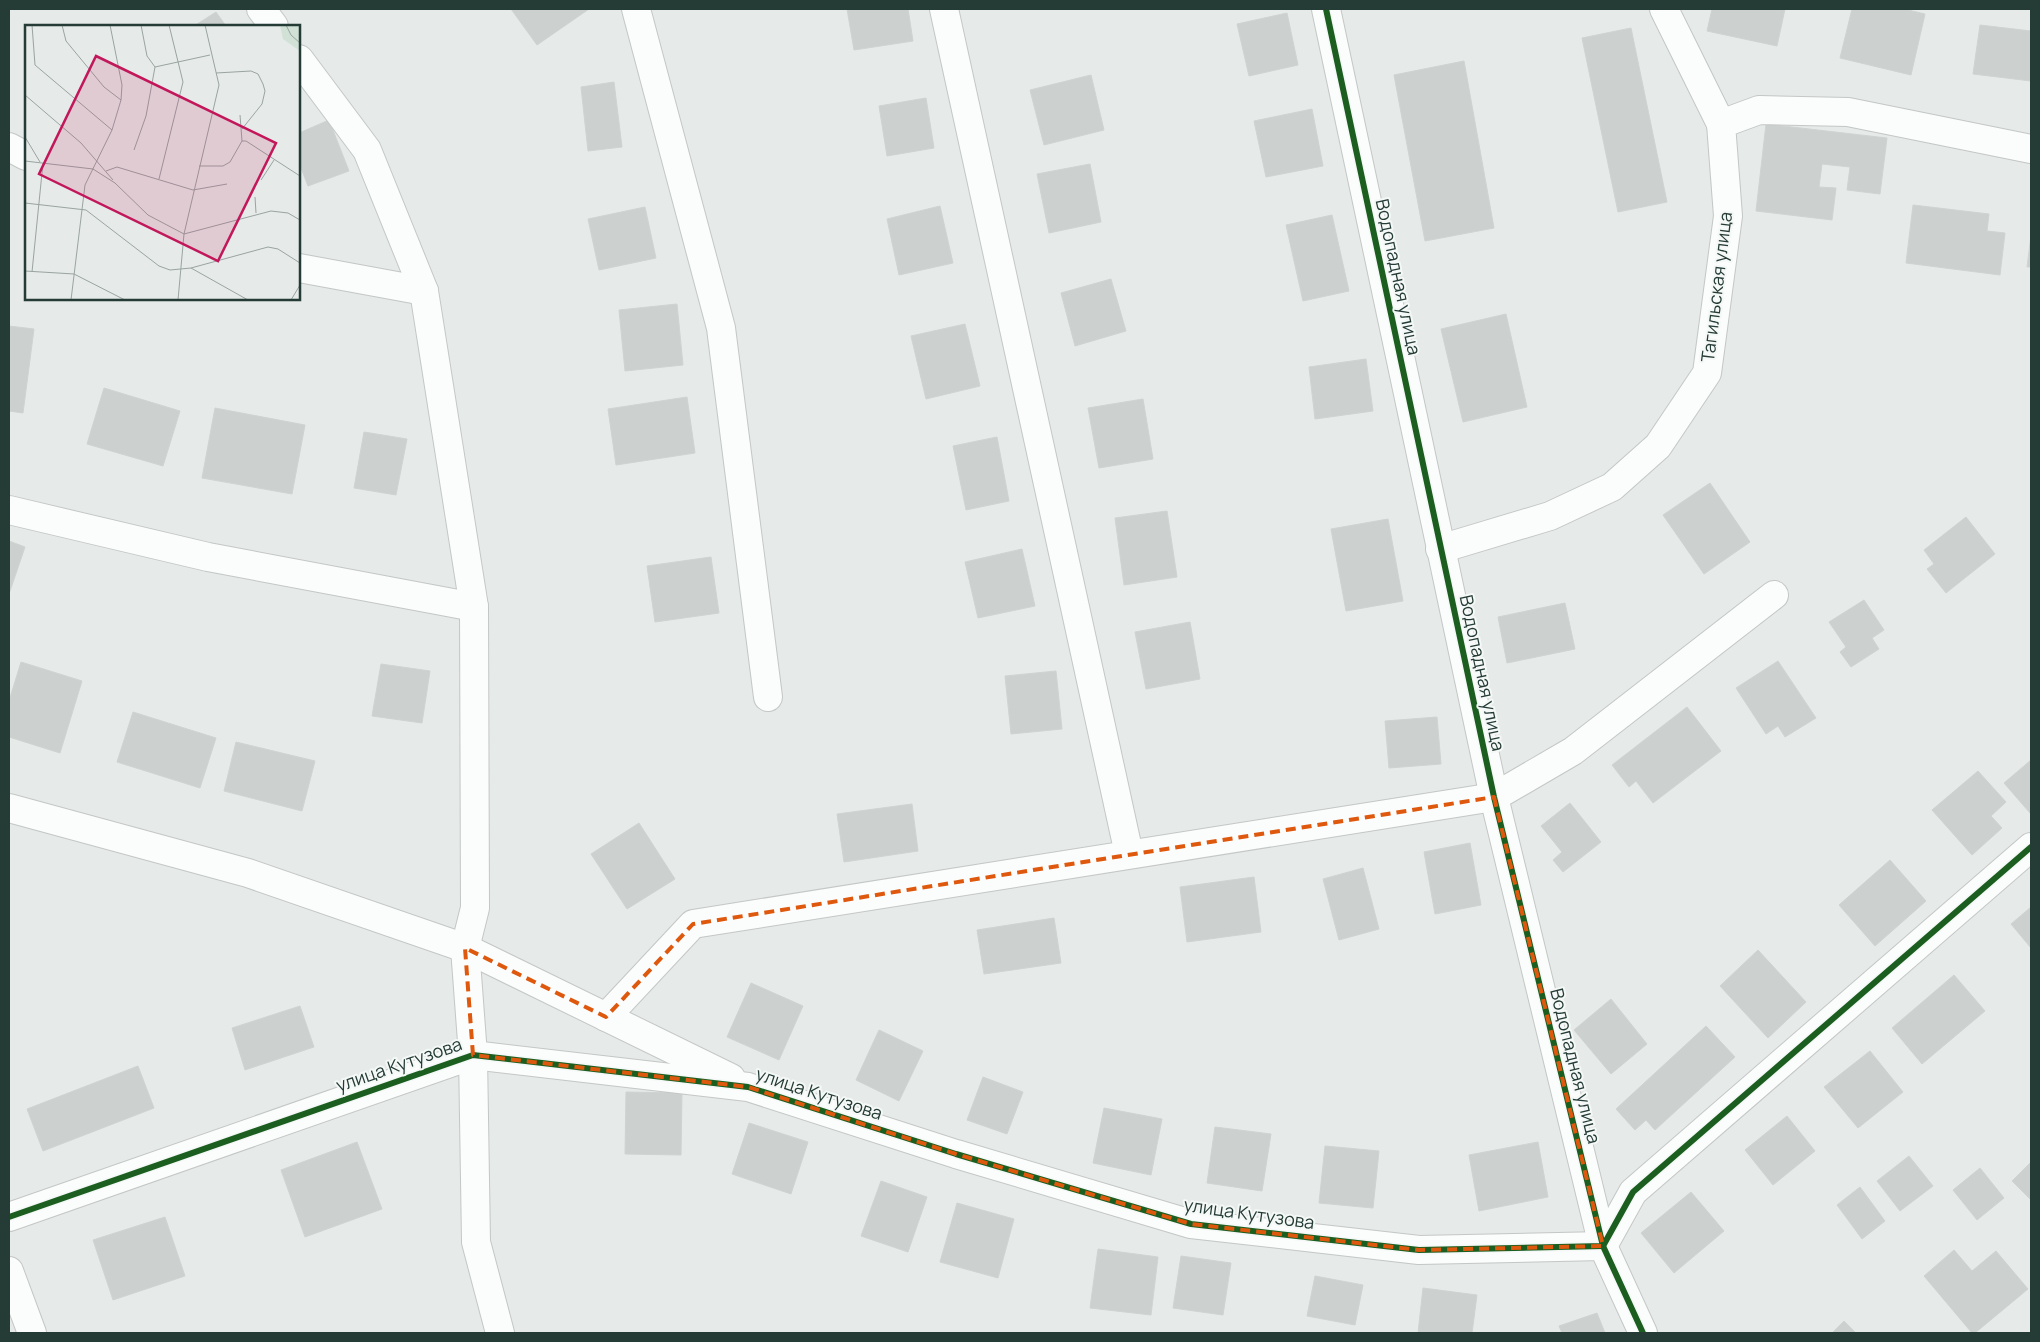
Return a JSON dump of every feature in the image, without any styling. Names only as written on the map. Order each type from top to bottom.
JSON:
[{"type":"street","points":[[261,9],[273,25]]},
{"type":"street","points":[[636,9],[721,328],[768,698]]},
{"type":"street","points":[[944,9],[1129,854]]},
{"type":"street","name":"Водопадная улица","points":[[1326,9],[1494,797],[1603,1246],[1643,1333]]},
{"type":"street","points":[[1666,11],[1722,124],[1759,110],[1848,112],[2031,149]]},
{"type":"street","points":[[300,61],[367,150],[424,291],[474,608],[475,908],[465,948],[473,1055],[476,1242],[500,1333]]},
{"type":"street","name":"Тагильская улица","points":[[1440,549],[1550,516],[1612,487],[1658,446],[1707,373],[1728,216],[1722,124]]},
{"type":"street","points":[[9,147],[25,155]]},
{"type":"street","points":[[300,268],[424,291]]},
{"type":"street","points":[[9,510],[208,556],[474,608]]},
{"type":"street","points":[[606,1017],[693,924],[1494,797],[1573,751],[1774,595]]},
{"type":"street","points":[[9,808],[248,873],[465,948],[748,1086]]},
{"type":"street","points":[[1603,1246],[1633,1192],[2031,847]]},
{"type":"street","name":"улица Кутузова","points":[[9,1218],[473,1055],[748,1086],[956,1154],[1191,1224],[1419,1250],[1603,1246]]},
{"type":"street","points":[[9,1271],[32,1333]]},
{"type":"highlighted area","points":[[1494,797],[1603,1246],[1419,1250],[1191,1224],[956,1154],[748,1087],[473,1055],[465,948],[606,1017],[693,924]]},
{"type":"building","points":[[511,9],[589,9],[537,45]]},
{"type":"building","points":[[847,9],[908,9],[913,41],[854,50]]},
{"type":"building","points":[[1712,9],[1785,9],[1777,46],[1707,31]]},
{"type":"building","points":[[1852,9],[1904,9],[1925,14],[1911,75],[1840,58]]},
{"type":"building","points":[[216,12],[225,25],[196,25]]},
{"type":"building","points":[[1287,13],[1298,65],[1249,76],[1237,24]]},
{"type":"building","points":[[1980,25],[2031,31],[2031,81],[1973,74]]},
{"type":"building","points":[[1631,28],[1667,202],[1618,212],[1582,38]]},
{"type":"building","points":[[1464,61],[1494,228],[1425,241],[1394,75]]},
{"type":"building","points":[[1091,75],[1104,130],[1044,145],[1030,90]]},
{"type":"building","points":[[614,82],[622,147],[588,151],[581,87]]},
{"type":"building","points":[[926,98],[934,148],[887,156],[879,106]]},
{"type":"building","points":[[1312,109],[1323,166],[1266,177],[1254,121]]},
{"type":"building","points":[[329,120],[349,171],[308,186],[300,166],[300,133]]},
{"type":"building","points":[[1766,124],[1887,138],[1880,194],[1847,190],[1850,167],[1822,164],[1819,187],[1836,188],[1832,220],[1756,211]]},
{"type":"building","points":[[1090,164],[1101,222],[1049,233],[1037,174]]},
{"type":"building","points":[[1913,205],[1989,214],[1987,231],[2005,233],[2000,275],[1906,263]]},
{"type":"building","points":[[940,206],[953,263],[899,275],[887,219]]},
{"type":"building","points":[[645,207],[656,258],[599,270],[588,219]]},
{"type":"building","points":[[1332,215],[1349,291],[1303,301],[1286,225]]},
{"type":"building","points":[[2031,236],[2031,267],[2027,267]]},
{"type":"building","points":[[1111,279],[1126,331],[1075,346],[1061,293]]},
{"type":"building","points":[[677,304],[683,365],[625,371],[619,310]]},
{"type":"building","points":[[1506,314],[1527,407],[1463,422],[1441,329]]},
{"type":"building","points":[[965,324],[980,386],[926,399],[911,336]]},
{"type":"building","points":[[9,326],[34,329],[23,413],[9,411]]},
{"type":"building","points":[[1366,359],[1373,411],[1315,419],[1309,367]]},
{"type":"building","points":[[104,388],[180,411],[163,466],[87,444]]},
{"type":"building","points":[[687,397],[695,453],[616,465],[608,409]]},
{"type":"building","points":[[1143,399],[1153,459],[1099,468],[1088,408]]},
{"type":"building","points":[[215,408],[305,425],[292,494],[202,478]]},
{"type":"building","points":[[364,432],[407,439],[396,495],[354,488]]},
{"type":"building","points":[[997,437],[1009,501],[966,510],[953,446]]},
{"type":"building","points":[[1710,483],[1750,542],[1704,574],[1663,515]]},
{"type":"building","points":[[1167,511],[1177,577],[1124,585],[1115,518]]},
{"type":"building","points":[[1966,517],[1995,554],[1946,593],[1927,569],[1934,564],[1924,550]]},
{"type":"building","points":[[1388,519],[1403,601],[1346,611],[1331,529]]},
{"type":"building","points":[[9,541],[25,547],[9,594]]},
{"type":"building","points":[[1022,549],[1035,606],[978,618],[965,562]]},
{"type":"building","points":[[711,557],[719,613],[655,622],[647,566]]},
{"type":"building","points":[[1864,600],[1884,630],[1872,638],[1879,649],[1851,667],[1840,652],[1846,647],[1829,622]]},
{"type":"building","points":[[1565,603],[1575,649],[1507,663],[1498,617]]},
{"type":"building","points":[[1190,622],[1200,679],[1146,689],[1135,632]]},
{"type":"building","points":[[1778,661],[1816,718],[1785,737],[1778,726],[1766,734],[1736,688]]},
{"type":"building","points":[[21,662],[82,681],[60,753],[9,737],[9,701]]},
{"type":"building","points":[[381,664],[430,671],[422,723],[372,716]]},
{"type":"building","points":[[1056,671],[1062,729],[1011,734],[1005,676]]},
{"type":"building","points":[[1687,707],[1721,751],[1653,803],[1636,781],[1629,787],[1612,765]]},
{"type":"building","points":[[133,712],[216,738],[200,788],[117,762]]},
{"type":"building","points":[[1437,717],[1441,764],[1389,768],[1385,721]]},
{"type":"building","points":[[236,742],[315,761],[302,811],[224,791]]},
{"type":"building","points":[[2031,760],[2031,813],[2030,813],[2004,783]]},
{"type":"building","points":[[1978,771],[2006,802],[1991,816],[2002,828],[1972,855],[1932,810]]},
{"type":"building","points":[[1570,803],[1601,842],[1563,872],[1553,860],[1562,852],[1541,826]]},
{"type":"building","points":[[912,804],[918,851],[844,862],[837,814]]},
{"type":"building","points":[[639,823],[675,879],[627,909],[591,854]]},
{"type":"building","points":[[1470,843],[1481,905],[1435,914],[1424,852]]},
{"type":"building","points":[[1890,860],[1926,901],[1875,946],[1839,905]]},
{"type":"building","points":[[1363,868],[1379,929],[1339,940],[1323,879]]},
{"type":"building","points":[[1254,877],[1261,932],[1187,942],[1180,887]]},
{"type":"building","points":[[2031,907],[2031,948],[2011,924]]},
{"type":"building","points":[[1054,918],[1061,963],[984,974],[977,930]]},
{"type":"building","points":[[1758,950],[1806,1002],[1768,1038],[1720,986]]},
{"type":"building","points":[[1954,975],[1985,1011],[1922,1064],[1892,1028]]},
{"type":"building","points":[[751,983],[803,1006],[779,1060],[727,1037]]},
{"type":"building","points":[[1611,999],[1647,1044],[1611,1074],[1574,1030]]},
{"type":"building","points":[[300,1006],[314,1047],[245,1070],[232,1028]]},
{"type":"building","points":[[1706,1026],[1735,1057],[1655,1130],[1646,1120],[1635,1130],[1616,1109]]},
{"type":"building","points":[[879,1030],[923,1051],[899,1101],[856,1080]]},
{"type":"building","points":[[1870,1051],[1903,1092],[1858,1128],[1824,1087]]},
{"type":"building","points":[[138,1066],[154,1108],[43,1151],[27,1109]]},
{"type":"building","points":[[983,1077],[1023,1092],[1007,1134],[967,1120]]},
{"type":"building","points":[[626,1092],[682,1093],[681,1155],[625,1154]]},
{"type":"building","points":[[1104,1108],[1162,1119],[1151,1175],[1093,1163]]},
{"type":"building","points":[[1787,1116],[1815,1151],[1773,1185],[1745,1150]]},
{"type":"building","points":[[749,1123],[808,1142],[791,1194],[732,1174]]},
{"type":"building","points":[[1215,1127],[1271,1134],[1262,1191],[1207,1183]]},
{"type":"building","points":[[357,1142],[382,1209],[305,1237],[281,1170]]},
{"type":"building","points":[[1538,1142],[1548,1197],[1479,1211],[1469,1155]]},
{"type":"building","points":[[1325,1146],[1379,1151],[1373,1208],[1319,1203]]},
{"type":"building","points":[[1909,1156],[1933,1186],[1900,1211],[1877,1181]]},
{"type":"building","points":[[2031,1162],[2031,1200],[2012,1181]]},
{"type":"building","points":[[1980,1168],[2004,1198],[1977,1220],[1953,1190]]},
{"type":"building","points":[[881,1181],[927,1197],[908,1252],[861,1236]]},
{"type":"building","points":[[1860,1187],[1885,1221],[1862,1239],[1837,1205]]},
{"type":"building","points":[[1691,1192],[1724,1231],[1674,1273],[1641,1233]]},
{"type":"building","points":[[957,1203],[1014,1219],[998,1278],[940,1262]]},
{"type":"building","points":[[165,1217],[185,1276],[113,1300],[93,1240]]},
{"type":"building","points":[[1098,1249],[1158,1257],[1151,1315],[1090,1308]]},
{"type":"building","points":[[1954,1250],[1972,1271],[1996,1251],[2028,1289],[1975,1333],[1972,1333],[1924,1276]]},
{"type":"building","points":[[1181,1256],[1231,1263],[1223,1315],[1173,1308]]},
{"type":"building","points":[[1315,1276],[1363,1285],[1355,1325],[1307,1316]]},
{"type":"building","points":[[1423,1288],[1477,1295],[1472,1333],[1418,1333]]},
{"type":"building","points":[[1597,1313],[1605,1333],[1562,1333],[1559,1326]]},
{"type":"building","points":[[1844,1321],[1856,1333],[1832,1333]]},
{"type":"cycle path","points":[[1326,9],[1494,797],[1603,1246],[1643,1333]]},
{"type":"cycle path","points":[[9,1217],[473,1055],[748,1087],[956,1154],[1191,1224],[1419,1250],[1603,1246],[1633,1192],[2031,847]]}]
